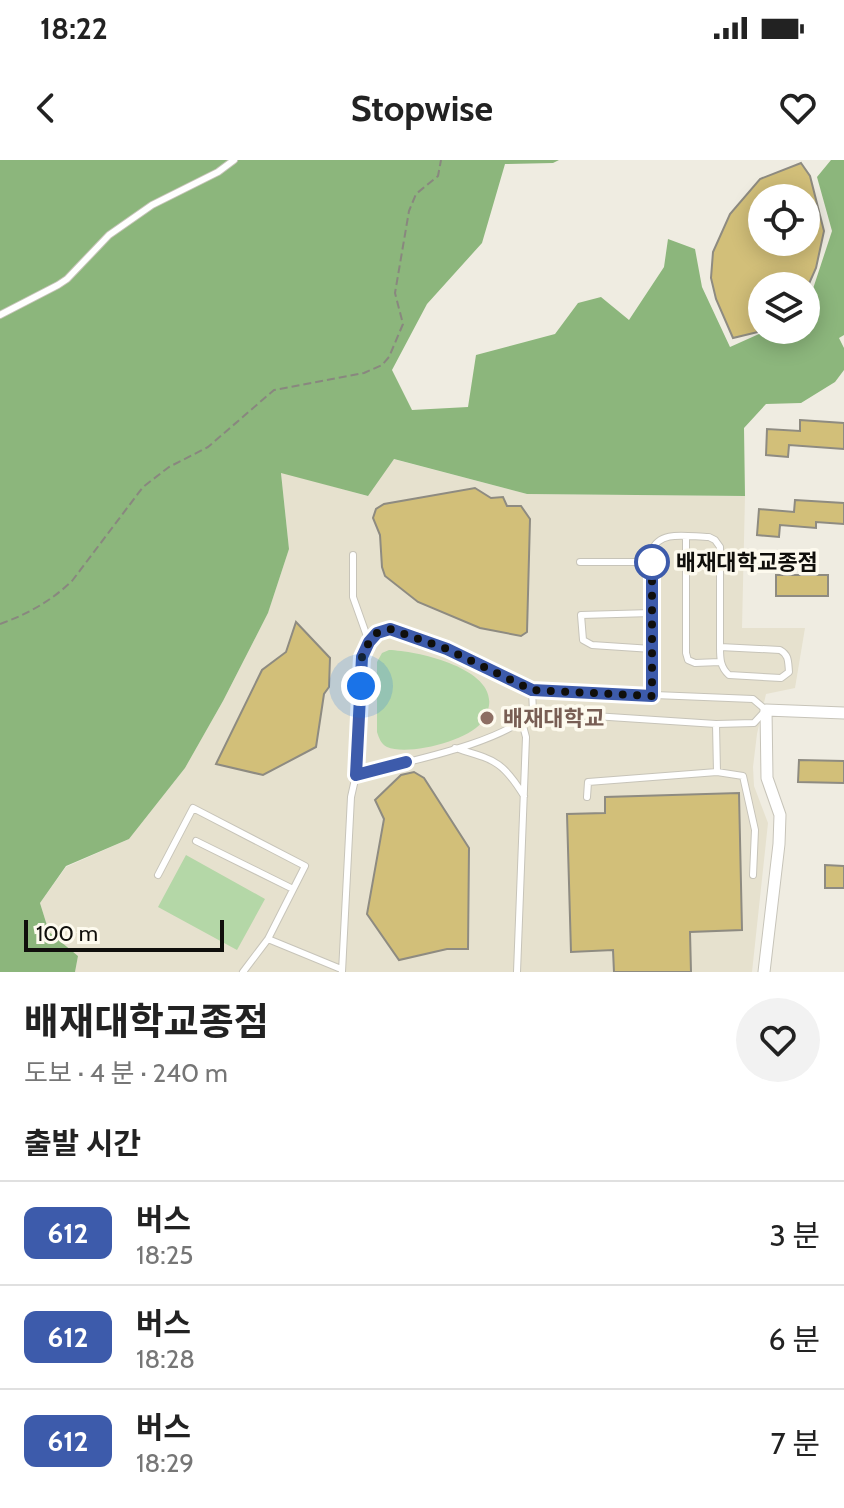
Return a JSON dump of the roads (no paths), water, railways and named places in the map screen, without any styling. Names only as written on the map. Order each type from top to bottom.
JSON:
[{"type":"street","points":[[764,972],[780,815],[767,778],[766,710],[844,713]]},
{"type":"lane","points":[[0,315],[67,279],[109,235],[152,205],[218,172],[234,160]]},
{"type":"lane","points":[[652,696],[652,562],[655,542],[661,537],[709,537],[720,547],[720,647],[720,662],[729,675],[781,678],[789,672],[788,658],[780,650],[720,647]]},
{"type":"lane","points":[[686,537],[686,653],[688,660],[695,663],[720,662]]},
{"type":"lane","points":[[353,555],[353,597],[369,642]]},
{"type":"lane","points":[[580,562],[652,562]]},
{"type":"lane","points":[[652,613],[581,615],[583,640],[592,645],[652,649]]},
{"type":"lane","points":[[268,939],[342,970],[362,657],[377,633],[390,629],[447,649],[532,690],[753,699],[766,710],[754,723],[716,724],[533,712],[522,722],[455,748],[356,775]]},
{"type":"lane","points":[[532,690],[533,712]]},
{"type":"lane","points":[[517,972],[526,737],[522,722]]},
{"type":"lane","points":[[716,724],[717,772]]},
{"type":"lane","points":[[455,748],[484,757],[507,769],[524,796]]},
{"type":"lane","points":[[587,797],[588,782],[717,772],[743,776],[755,830],[753,875]]},
{"type":"lane","points":[[158,875],[193,808],[305,866],[268,939],[243,972]]},
{"type":"lane","points":[[196,841],[293,889]]},
{"type":"place","name":"배재대학교종점","points":[[652,562]]},
{"type":"place","name":"배재대학교","points":[[487,718]]}]
